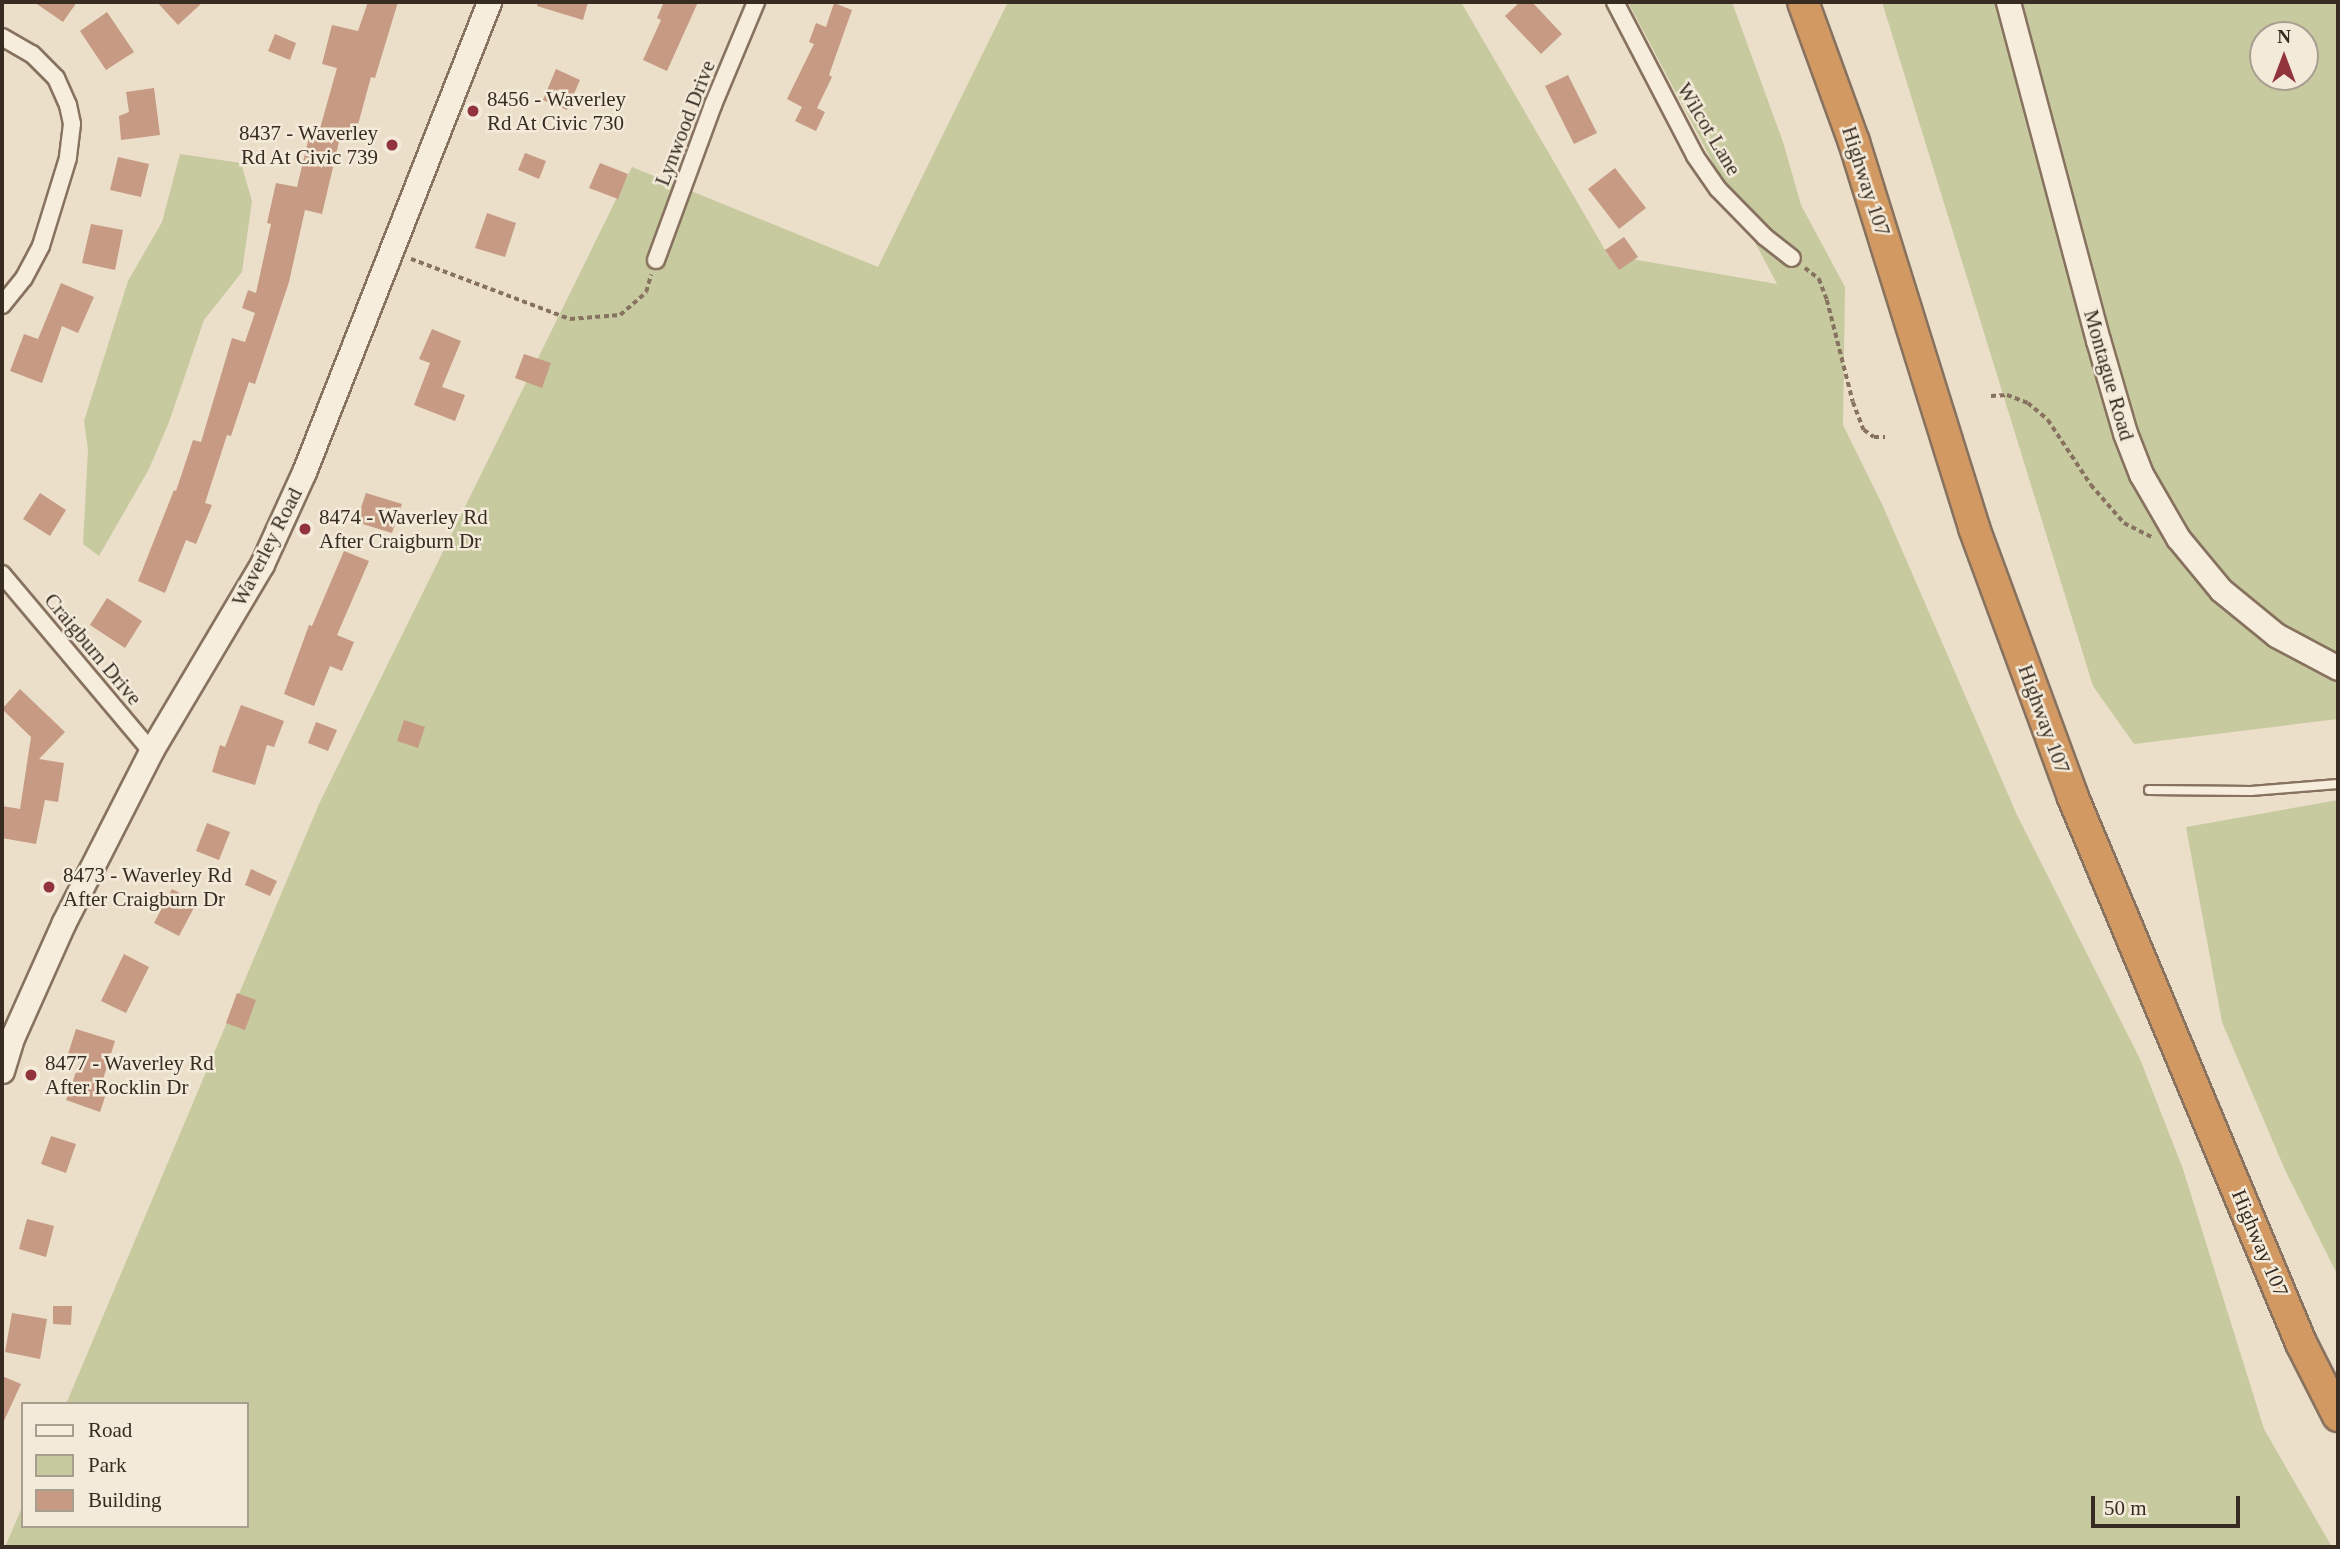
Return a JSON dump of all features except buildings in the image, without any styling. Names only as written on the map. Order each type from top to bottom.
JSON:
[{"type":"highway","points":[[1790,2],[1854,142]]},
{"type":"highway","name":"Highway 107","points":[[1803,2],[1854,142],[1974,528],[2072,795],[2301,1343],[2338,1416]]},
{"type":"highway","points":[[1819,2],[1831,39],[1854,142]]},
{"type":"main road","name":"Waverley Road","points":[[2,1071],[13,1035],[64,922],[151,751],[262,565],[304,472],[489,2]]},
{"type":"main road","name":"Montague Road","points":[[2008,2],[2098,340],[2125,433],[2141,474],[2178,538],[2221,590],[2276,635],[2338,668]]},
{"type":"street","name":"Lynwood Drive","points":[[656,260],[713,105],[756,2]]},
{"type":"street","name":"Wilcot Lane","points":[[1615,2],[1695,156],[1718,189],[1765,237],[1792,258]]},
{"type":"street","points":[[2,37],[32,54],[56,78],[68,105],[72,124],[68,158],[41,246],[24,278],[2,305]]},
{"type":"street","name":"Craigburn Drive","points":[[2,574],[151,751]]},
{"type":"lane","points":[[2149,790],[2251,791],[2338,784]]},
{"type":"path","points":[[389,251],[570,319],[620,314],[628,310],[646,292],[656,260]]},
{"type":"path","points":[[1792,258],[1819,279],[1827,300],[1853,402],[1864,430],[1874,437],[1885,437]]},
{"type":"path","points":[[1991,396],[2007,395],[2028,402],[2048,420],[2091,485],[2124,523],[2159,541]]},
{"type":"green space","points":[[1008,2],[1461,2],[1608,255],[1777,284],[1628,2],[1732,2],[1783,142],[1801,205],[1845,287],[1843,425],[1882,504],[2017,815],[2140,1059],[2183,1169],[2264,1429],[2332,1547],[5,1547],[21,1510],[21,1528],[248,1528],[248,1402],[67,1402],[319,804],[632,167],[878,267]]},
{"type":"green space","points":[[1882,2],[2338,2],[2338,719],[2134,744],[2093,686]]},
{"type":"green space","points":[[180,154],[241,163],[252,201],[242,272],[204,320],[169,422],[149,469],[99,556],[83,544],[88,450],[84,421],[128,281],[162,222]]},
{"type":"green space","points":[[2338,800],[2338,1276],[2285,1170],[2222,1022],[2186,827]]},
{"type":"place","name":"8456 - Waverley Rd At Civic 730","points":[[473,111]]},
{"type":"place","name":"8437 - Waverley Rd At Civic 739","points":[[392,145]]},
{"type":"place","name":"8474 - Waverley Rd After Craigburn Dr","points":[[305,529]]},
{"type":"place","name":"8473 - Waverley Rd After Craigburn Dr","points":[[49,887]]},
{"type":"place","name":"8477 - Waverley Rd After Rocklin Dr","points":[[31,1075]]}]
